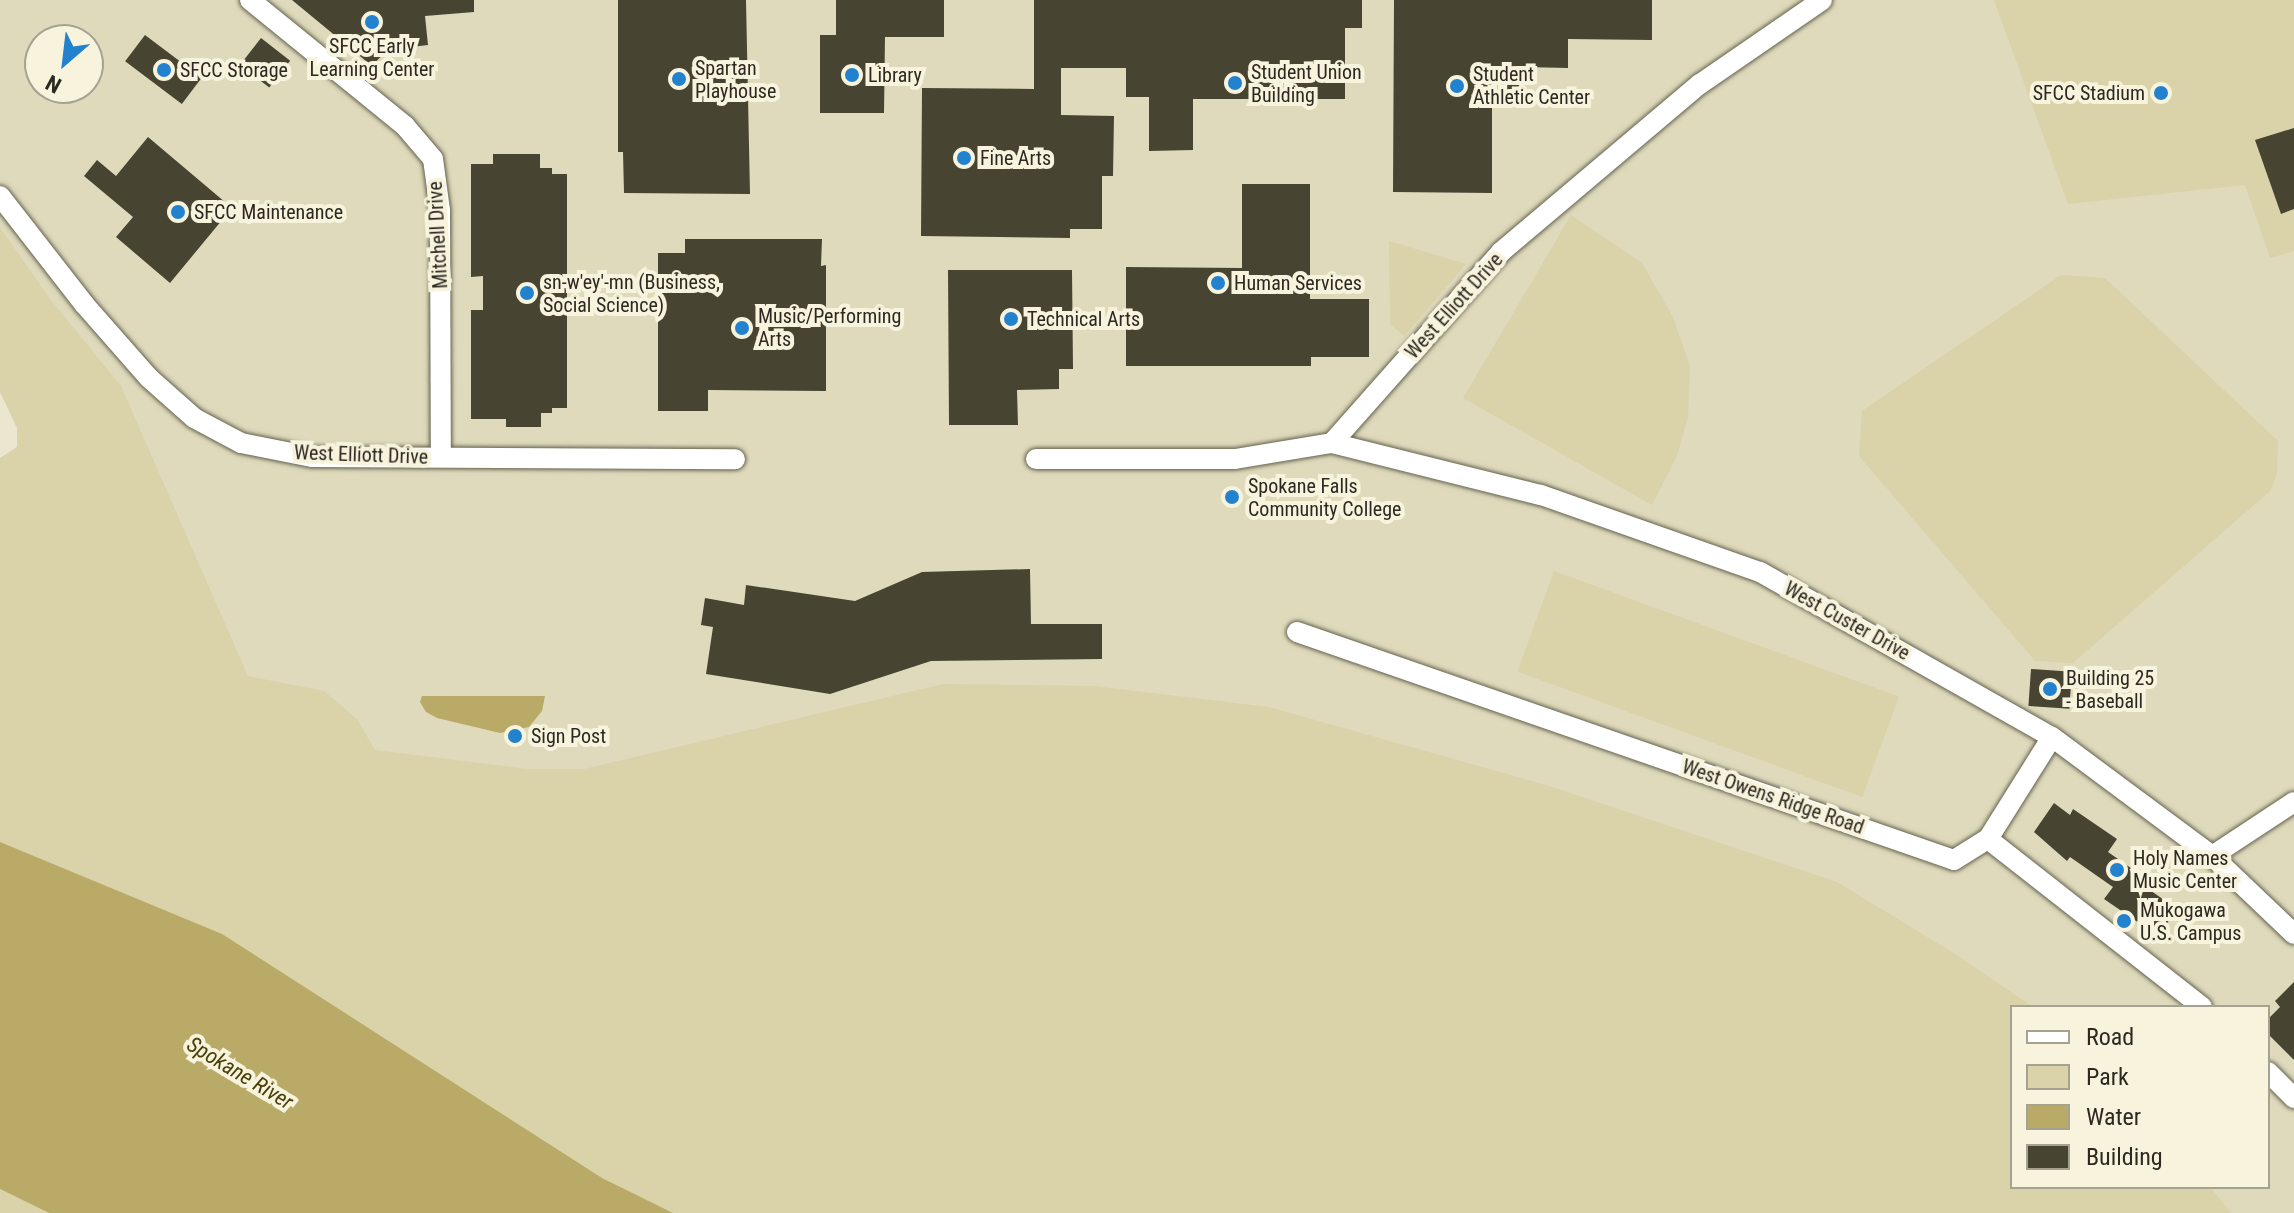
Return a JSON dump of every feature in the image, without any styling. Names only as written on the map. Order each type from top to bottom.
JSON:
[{"type":"street","name":"Mitchell Drive","points":[[250,0],[405,126],[433,159],[440,210],[441,457]]},
{"type":"street","name":"West Elliott Drive","points":[[1332,443],[1501,252],[1700,84],[1822,0]]},
{"type":"street","name":"West Elliott Drive","points":[[0,196],[139,368],[172,400],[216,432],[269,451],[312,457],[735,459]]},
{"type":"street","points":[[1036,459],[1235,459],[1332,443]]},
{"type":"street","name":"West Custer Drive","points":[[1332,443],[1541,495],[1760,572],[2052,737],[2212,856],[2294,934]]},
{"type":"street","name":"West Owens Ridge Road","points":[[1297,632],[1954,860],[1988,839]]},
{"type":"street","points":[[2052,737],[1988,839],[2199,1005]]},
{"type":"street","points":[[2212,856],[2294,802]]},
{"type":"street","points":[[2270,1074],[2294,1098]]},
{"type":"shaded area","name":"Spokane Falls Community College","points":[[0,0],[2294,0],[2294,1213],[2169,1213],[2141,1189],[2270,1189],[2270,1005],[2010,1007],[455,807],[248,676],[203,577],[51,300],[0,227]]},
{"type":"green space","name":"SFCC Stadium","points":[[1994,0],[2294,0],[2294,251],[2270,258],[2245,185],[2068,204]]},
{"type":"green space","points":[[1571,215],[1642,263],[1673,317],[1690,366],[1688,417],[1677,456],[1652,505],[1463,398]]},
{"type":"green space","points":[[0,227],[51,300],[121,386],[248,676],[324,691],[357,719],[375,750],[529,769],[584,769],[943,684],[1094,686],[1269,707],[1546,785],[1837,882],[1952,952],[2030,1005],[2010,1005],[2010,1189],[2212,1189],[2231,1213],[673,1213],[0,890],[0,458],[17,447],[17,428],[0,392]]},
{"type":"green space","points":[[1389,241],[1466,264],[1404,336],[1390,324]]},
{"type":"green space","points":[[2061,275],[2105,278],[2278,441],[2277,474],[2270,491],[2073,663],[2035,661],[1859,456],[1862,411]]},
{"type":"green space","points":[[1554,571],[1899,697],[1862,797],[1517,672]]},
{"type":"green space","points":[[0,1189],[49,1213],[0,1213]]},
{"type":"water","points":[[422,696],[545,696],[542,711],[529,727],[500,733],[437,718],[426,712],[420,702]]},
{"type":"water","name":"Spokane River","points":[[0,842],[222,934],[602,1178],[673,1213],[49,1213],[0,1189]]},
{"type":"building","name":"SFCC Early Learning Center","points":[[292,0],[474,0],[474,12],[425,16],[428,45],[387,50],[372,66]]},
{"type":"building","points":[[618,0],[746,0],[750,194],[624,193],[623,152],[618,152]]},
{"type":"building","name":"Library","points":[[836,0],[944,0],[944,37],[885,37],[884,113],[820,113],[820,35],[836,35]]},
{"type":"building","points":[[1034,0],[1362,0],[1362,28],[1345,28],[1345,99],[1193,99],[1193,150],[1149,151],[1149,97],[1126,97],[1126,68],[1061,68],[1061,115],[1114,116],[1113,176],[1102,176],[1102,229],[1070,229],[1070,238],[921,236],[922,88],[1034,89]]},
{"type":"building","name":"Student Athletic Center","points":[[1394,0],[1652,0],[1652,40],[1568,39],[1568,68],[1519,67],[1519,105],[1492,105],[1492,193],[1393,192]]},
{"type":"building","name":"SFCC Storage","points":[[145,35],[202,78],[182,104],[125,61]]},
{"type":"building","points":[[261,38],[290,61],[269,88],[240,65]]},
{"type":"building","points":[[2294,128],[2294,209],[2281,214],[2255,140]]},
{"type":"building","name":"SFCC Maintenance","points":[[148,137],[232,208],[170,283],[116,237],[133,217],[84,176],[97,160],[116,176]]},
{"type":"building","name":"sn-w'ey'-mn (Business, Social Science)","points":[[493,154],[540,154],[540,168],[552,168],[552,174],[567,174],[567,408],[552,408],[552,413],[541,413],[541,427],[506,427],[506,419],[471,419],[471,310],[483,310],[483,276],[471,277],[471,164],[493,164]]},
{"type":"building","name":"Human Services","points":[[1242,184],[1310,184],[1310,299],[1369,299],[1369,357],[1311,357],[1311,366],[1126,366],[1126,267],[1242,268]]},
{"type":"building","name":"Music/Performing Arts","points":[[685,239],[822,239],[821,266],[826,265],[826,391],[708,390],[708,411],[658,411],[658,253],[685,253]]},
{"type":"building","name":"Technical Arts","points":[[948,270],[1072,270],[1073,369],[1059,369],[1059,389],[1017,390],[1018,425],[949,425]]},
{"type":"building","points":[[1030,569],[1031,624],[1102,624],[1102,659],[931,661],[830,694],[706,674],[713,627],[701,625],[705,598],[744,605],[746,585],[855,601],[922,572]]},
{"type":"building","name":"Building 25 - Baseball","points":[[2031,669],[2072,672],[2069,709],[2028,706]]},
{"type":"building","name":"Holy Names Music Center","points":[[2054,803],[2070,815],[2073,809],[2117,839],[2108,852],[2138,873],[2134,879],[2177,909],[2158,936],[2104,899],[2113,887],[2070,857],[2067,861],[2034,832]]},
{"type":"building","points":[[2294,982],[2294,1060],[2270,1036],[2270,1017],[2280,1007],[2275,1001]]},
{"type":"place","name":"SFCC Early Learning Center","points":[[372,22]]},
{"type":"place","name":"SFCC Storage","points":[[164,70]]},
{"type":"place","name":"Library","points":[[852,75]]},
{"type":"place","name":"Spartan Playhouse","points":[[679,79]]},
{"type":"place","name":"Student Union Building","points":[[1235,83]]},
{"type":"place","name":"Student Athletic Center","points":[[1457,86]]},
{"type":"place","name":"SFCC Stadium","points":[[2161,93]]},
{"type":"place","name":"Fine Arts","points":[[964,158]]},
{"type":"place","name":"SFCC Maintenance","points":[[178,212]]},
{"type":"place","name":"Human Services","points":[[1218,283]]},
{"type":"place","name":"sn-w'ey'-mn (Business, Social Science)","points":[[527,293]]},
{"type":"place","name":"Technical Arts","points":[[1011,319]]},
{"type":"place","name":"Music/Performing Arts","points":[[742,328]]},
{"type":"place","name":"Spokane Falls Community College","points":[[1232,497]]},
{"type":"place","name":"Building 25 - Baseball","points":[[2050,689]]},
{"type":"place","name":"Sign Post","points":[[515,736]]},
{"type":"place","name":"Holy Names Music Center","points":[[2117,870]]},
{"type":"place","name":"Mukogawa U.S. Campus","points":[[2124,921]]}]
